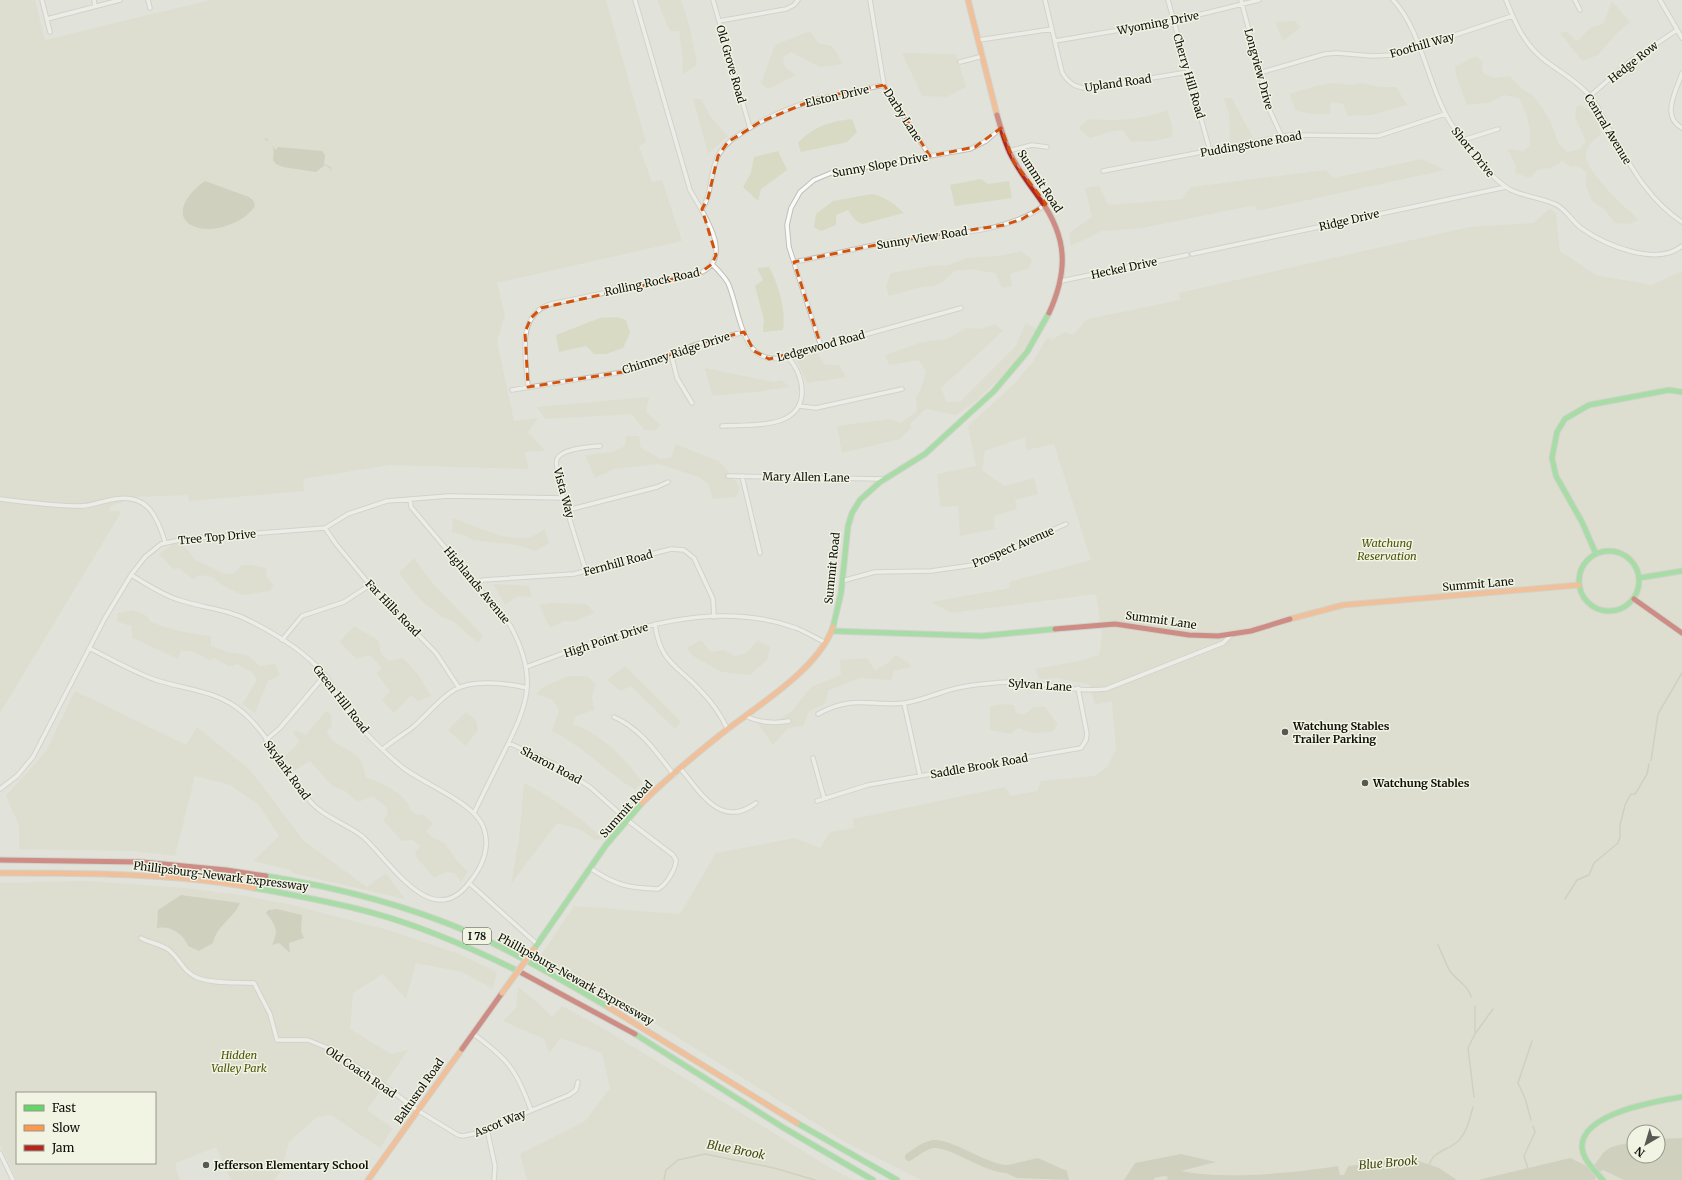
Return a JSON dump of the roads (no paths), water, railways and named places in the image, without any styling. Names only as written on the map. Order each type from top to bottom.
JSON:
[{"type":"main road","name":"Summit Road","points":[[487,1014],[590,868],[627,820],[652,792],[805,668],[826,643],[832,631],[838,611],[842,581],[844,540],[849,521],[862,498],[884,479],[908,467],[924,454],[1010,375],[1026,357],[1043,330],[1061,281],[1063,263],[1062,244],[1053,217],[1046,204],[1014,162],[1008,150],[968,0]]},
{"type":"main road","points":[[1596,554],[1582,522],[1559,483],[1554,468],[1553,445],[1560,426],[1571,414],[1589,405],[1669,390],[1682,392]]},
{"type":"main road","points":[[1605,551],[1624,555],[1634,565],[1639,578],[1639,586],[1634,599],[1622,609],[1607,612],[1597,609],[1588,603],[1582,595],[1579,585],[1579,576],[1582,567],[1588,559],[1605,551]]},
{"type":"main road","points":[[1639,578],[1682,570]]},
{"type":"main road","name":"Summit Lane","points":[[832,631],[982,636],[1115,624],[1192,636],[1231,635],[1250,632],[1316,610],[1343,605],[1579,585]]},
{"type":"main road","points":[[1634,599],[1682,633]]},
{"type":"main road","name":"Phillipsburg-Newark Expressway","points":[[0,860],[142,862],[220,870],[294,881],[352,893],[413,911],[471,934],[506,950],[598,1001],[839,1149],[897,1180]]},
{"type":"main road","name":"Phillipsburg-Newark Expressway","points":[[0,873],[136,875],[269,890],[311,897],[390,919],[441,937],[490,957],[593,1010],[636,1035],[828,1155],[873,1180]]},
{"type":"main road","name":"Baltusrol Road","points":[[368,1180],[487,1014]]},
{"type":"main road","points":[[1601,1178],[1588,1160],[1583,1150],[1582,1141],[1585,1133],[1592,1126],[1607,1117],[1650,1103],[1682,1097]]},
{"type":"street","points":[[42,0],[50,32]]},
{"type":"street","points":[[94,0],[96,6]]},
{"type":"street","points":[[47,19],[120,0]]},
{"type":"street","points":[[148,0],[150,8]]},
{"type":"street","name":"Rolling Rock Road","points":[[528,387],[525,332],[531,318],[541,308],[551,304],[700,273],[712,264],[716,255],[716,246],[702,209],[690,190],[635,0]]},
{"type":"street","name":"Old Grove Road","points":[[713,0],[750,128]]},
{"type":"street","points":[[719,21],[786,9],[794,5],[798,0]]},
{"type":"street","name":"Darby Lane","points":[[870,0],[884,86],[930,156]]},
{"type":"street","name":"Upland Road","points":[[1045,0],[1065,76],[1070,82],[1079,88],[1090,88],[1188,72]]},
{"type":"street","name":"Cherry Hill Road","points":[[1168,0],[1210,151]]},
{"type":"street","name":"Longview Drive","points":[[1241,0],[1270,111],[1282,137]]},
{"type":"street","name":"Wyoming Drive","points":[[1055,41],[1174,21],[1259,0]]},
{"type":"street","name":"Short Drive","points":[[1393,0],[1408,20],[1445,114],[1463,140],[1494,177],[1506,187],[1558,206],[1580,227],[1616,246],[1655,256],[1670,253],[1682,246]]},
{"type":"street","name":"Central Avenue","points":[[1506,0],[1520,33],[1532,49],[1577,83],[1590,96],[1639,180],[1662,207],[1682,222]]},
{"type":"street","points":[[1575,0],[1580,10]]},
{"type":"street","points":[[1660,0],[1682,38]]},
{"type":"street","name":"Foothill Way","points":[[1259,73],[1325,54],[1384,56],[1419,48],[1512,16]]},
{"type":"street","points":[[979,40],[1052,29]]},
{"type":"street","name":"Hedge Row","points":[[1590,96],[1629,62],[1677,30]]},
{"type":"street","points":[[960,62],[983,56]]},
{"type":"street","points":[[1682,73],[1670,111],[1675,122],[1682,128]]},
{"type":"street","name":"Elston Drive","points":[[702,209],[708,198],[718,156],[728,142],[750,128],[788,108],[818,98],[884,86]]},
{"type":"street","name":"Puddingstone Road","points":[[1103,171],[1301,134],[1378,136],[1445,114]]},
{"type":"street","name":"Sunny Slope Drive","points":[[821,346],[787,237],[787,219],[793,202],[809,184],[830,173],[976,147],[992,137],[1001,128]]},
{"type":"street","points":[[1463,140],[1498,129]]},
{"type":"street","points":[[1008,150],[1032,145],[1047,147]]},
{"type":"street","name":"Ridge Drive","points":[[1192,254],[1506,187]]},
{"type":"street","name":"Sunny View Road","points":[[794,262],[890,242],[1004,225],[1022,219],[1046,204]]},
{"type":"street","name":"Heckel Drive","points":[[1061,281],[1187,256]]},
{"type":"street","name":"Ledgewood Road","points":[[712,264],[727,282],[750,347],[758,355],[775,359],[961,308]]},
{"type":"street","name":"Chimney Ridge Drive","points":[[512,390],[629,370],[694,345],[744,332]]},
{"type":"street","points":[[671,354],[677,378],[692,404]]},
{"type":"street","points":[[722,426],[782,421],[793,415],[799,406],[802,394],[800,378],[794,364],[787,356]]},
{"type":"street","points":[[799,406],[816,408],[902,389]]},
{"type":"street","name":"Vista Way","points":[[586,571],[556,467],[557,459],[566,452],[600,446]]},
{"type":"street","name":"Mary Allen Lane","points":[[728,476],[884,479]]},
{"type":"street","points":[[742,476],[760,553]]},
{"type":"street","points":[[568,510],[657,487],[668,482]]},
{"type":"street","name":"Tree Top Drive","points":[[0,789],[17,776],[33,757],[89,648],[118,595],[131,575],[145,557],[165,542],[185,539],[326,528],[348,514],[387,501],[448,496],[564,498]]},
{"type":"street","points":[[0,499],[79,506],[115,499],[135,499],[145,504],[151,510],[165,542]]},
{"type":"street","name":"Highlands Avenue","points":[[410,499],[412,507],[510,625],[518,641],[526,666],[527,688],[523,714],[474,813]]},
{"type":"street","name":"Prospect Avenue","points":[[842,581],[874,572],[931,571],[974,565],[1066,524]]},
{"type":"street","name":"Far Hills Road","points":[[326,528],[336,544],[370,585],[436,653],[459,688]]},
{"type":"street","name":"Fernhill Road","points":[[476,584],[483,580],[552,577],[586,571],[671,549],[684,550],[694,558],[711,593],[714,605],[714,617]]},
{"type":"street","name":"Green Hill Road","points":[[131,575],[176,599],[237,615],[282,640],[310,660],[325,675],[352,716],[383,749],[406,769],[474,813],[484,829],[486,849],[482,864],[469,883]]},
{"type":"street","points":[[282,640],[302,616],[344,602],[370,585]]},
{"type":"street","name":"High Point Drive","points":[[526,666],[610,636],[655,624],[697,617],[750,619],[776,623],[796,629],[826,643]]},
{"type":"street","points":[[655,624],[658,639],[667,659],[708,698],[728,730]]},
{"type":"street","name":"Sylvan Lane","points":[[818,714],[839,705],[857,702],[904,703],[955,688],[999,683],[1017,682],[1106,689],[1223,643],[1231,635]]},
{"type":"street","name":"Skylark Road","points":[[89,648],[149,677],[198,690],[227,701],[244,713],[315,806],[360,835],[377,851],[396,875],[421,894],[433,900],[446,900],[458,895],[469,883]]},
{"type":"street","points":[[266,740],[284,724],[325,675]]},
{"type":"street","points":[[383,749],[412,728],[441,700],[459,688],[493,683],[512,684],[527,688]]},
{"type":"street","name":"Saddle Brook Road","points":[[817,801],[863,786],[1081,748],[1086,740],[1087,734],[1078,688]]},
{"type":"street","points":[[904,703],[920,776]]},
{"type":"street","points":[[745,716],[761,722],[773,724],[789,721]]},
{"type":"street","points":[[614,717],[628,723],[637,730],[649,742],[674,774]]},
{"type":"street","name":"Sharon Road","points":[[509,743],[556,766],[590,787],[627,820],[675,857],[675,866],[663,886],[658,889],[620,885],[607,880],[590,868]]},
{"type":"street","points":[[813,758],[824,798]]},
{"type":"street","points":[[681,769],[702,795],[723,812],[739,812],[756,803]]},
{"type":"street","points":[[469,883],[535,946]]},
{"type":"street","name":"Old Coach Road","points":[[141,938],[165,947],[186,970],[197,978],[215,982],[254,983],[270,1014],[277,1040],[308,1040],[330,1049],[373,1077],[417,1110]]},
{"type":"street","points":[[472,1034],[504,1058],[512,1068],[531,1110]]},
{"type":"street","name":"Ascot Way","points":[[417,1110],[458,1135],[470,1135],[571,1094],[578,1086],[578,1082]]},
{"type":"street","points":[[487,1129],[495,1166],[494,1180]]},
{"type":"street","points":[[0,1152],[12,1180]]},
{"type":"water","points":[[272,145],[276,150],[278,147],[322,151],[325,155],[324,164],[331,167],[332,172],[330,168],[325,165],[316,172],[283,167],[276,164],[273,160]]},
{"type":"water","points":[[205,181],[249,197],[253,200],[255,206],[243,218],[226,226],[207,229],[191,225],[185,220],[183,208],[190,195]]},
{"type":"water","points":[[181,895],[240,903],[234,913],[218,931],[213,943],[199,951],[188,946],[180,934],[176,931],[162,927],[157,928],[158,910]]},
{"type":"water","points":[[277,909],[302,915],[301,931],[304,938],[289,943],[290,953],[279,943],[272,945],[276,932],[272,921],[266,913],[268,910]]},
{"type":"water","points":[[1682,1138],[1682,1180],[1624,1180],[1603,1170],[1594,1175],[1596,1178],[1594,1180],[1478,1180],[1570,1158],[1587,1166],[1589,1169],[1596,1163],[1604,1152],[1610,1148],[1626,1144],[1626,1164],[1666,1164],[1666,1139]]},
{"type":"water","points":[[1181,1154],[1216,1162],[1181,1171],[1199,1174],[1259,1174],[1338,1166],[1340,1175],[1344,1175],[1348,1166],[1410,1158],[1439,1168],[1457,1180],[1167,1180],[1168,1177],[1164,1176],[1154,1178],[1154,1180],[1124,1180],[1135,1163]]},
{"type":"water","points":[[1038,1158],[1067,1171],[1069,1180],[1017,1178],[995,1168]]},
{"type":"waterway","points":[[1651,761],[1658,714],[1682,673]]},
{"type":"waterway","points":[[1565,899],[1577,880],[1589,875],[1594,863],[1618,843],[1620,837],[1620,825],[1625,805],[1631,794],[1635,794],[1647,774],[1649,764]]},
{"type":"waterway","points":[[1438,945],[1450,971],[1468,990],[1471,997]]},
{"type":"waterway","points":[[1474,1097],[1468,1048],[1475,1034],[1475,1006]]},
{"type":"waterway","points":[[1475,1034],[1493,1009]]},
{"type":"waterway","points":[[1531,1120],[1525,1098],[1518,1083],[1532,1041]]},
{"type":"waterway","points":[[1429,1166],[1436,1155],[1452,1146],[1462,1136],[1473,1107]]},
{"type":"waterway","points":[[1528,1169],[1524,1156],[1535,1132],[1533,1126]]},
{"type":"waterway","name":"Blue Brook","points":[[909,1157],[927,1146],[940,1144],[997,1168],[1006,1169]]},
{"type":"waterway","name":"Blue Brook","points":[[664,1180],[666,1170],[678,1160],[705,1154],[774,1168],[815,1180]]},
{"type":"place","name":"Watchung Stables Trailer Parking","points":[[1285,732]]},
{"type":"place","name":"Watchung Stables","points":[[1365,783]]},
{"type":"place","name":"Jefferson Elementary School","points":[[206,1165]]},
{"type":"park label","name":"Watchung Reservation","points":[[1387,549]]},
{"type":"park label","name":"Hidden Valley Park","points":[[239,1061]]}]
